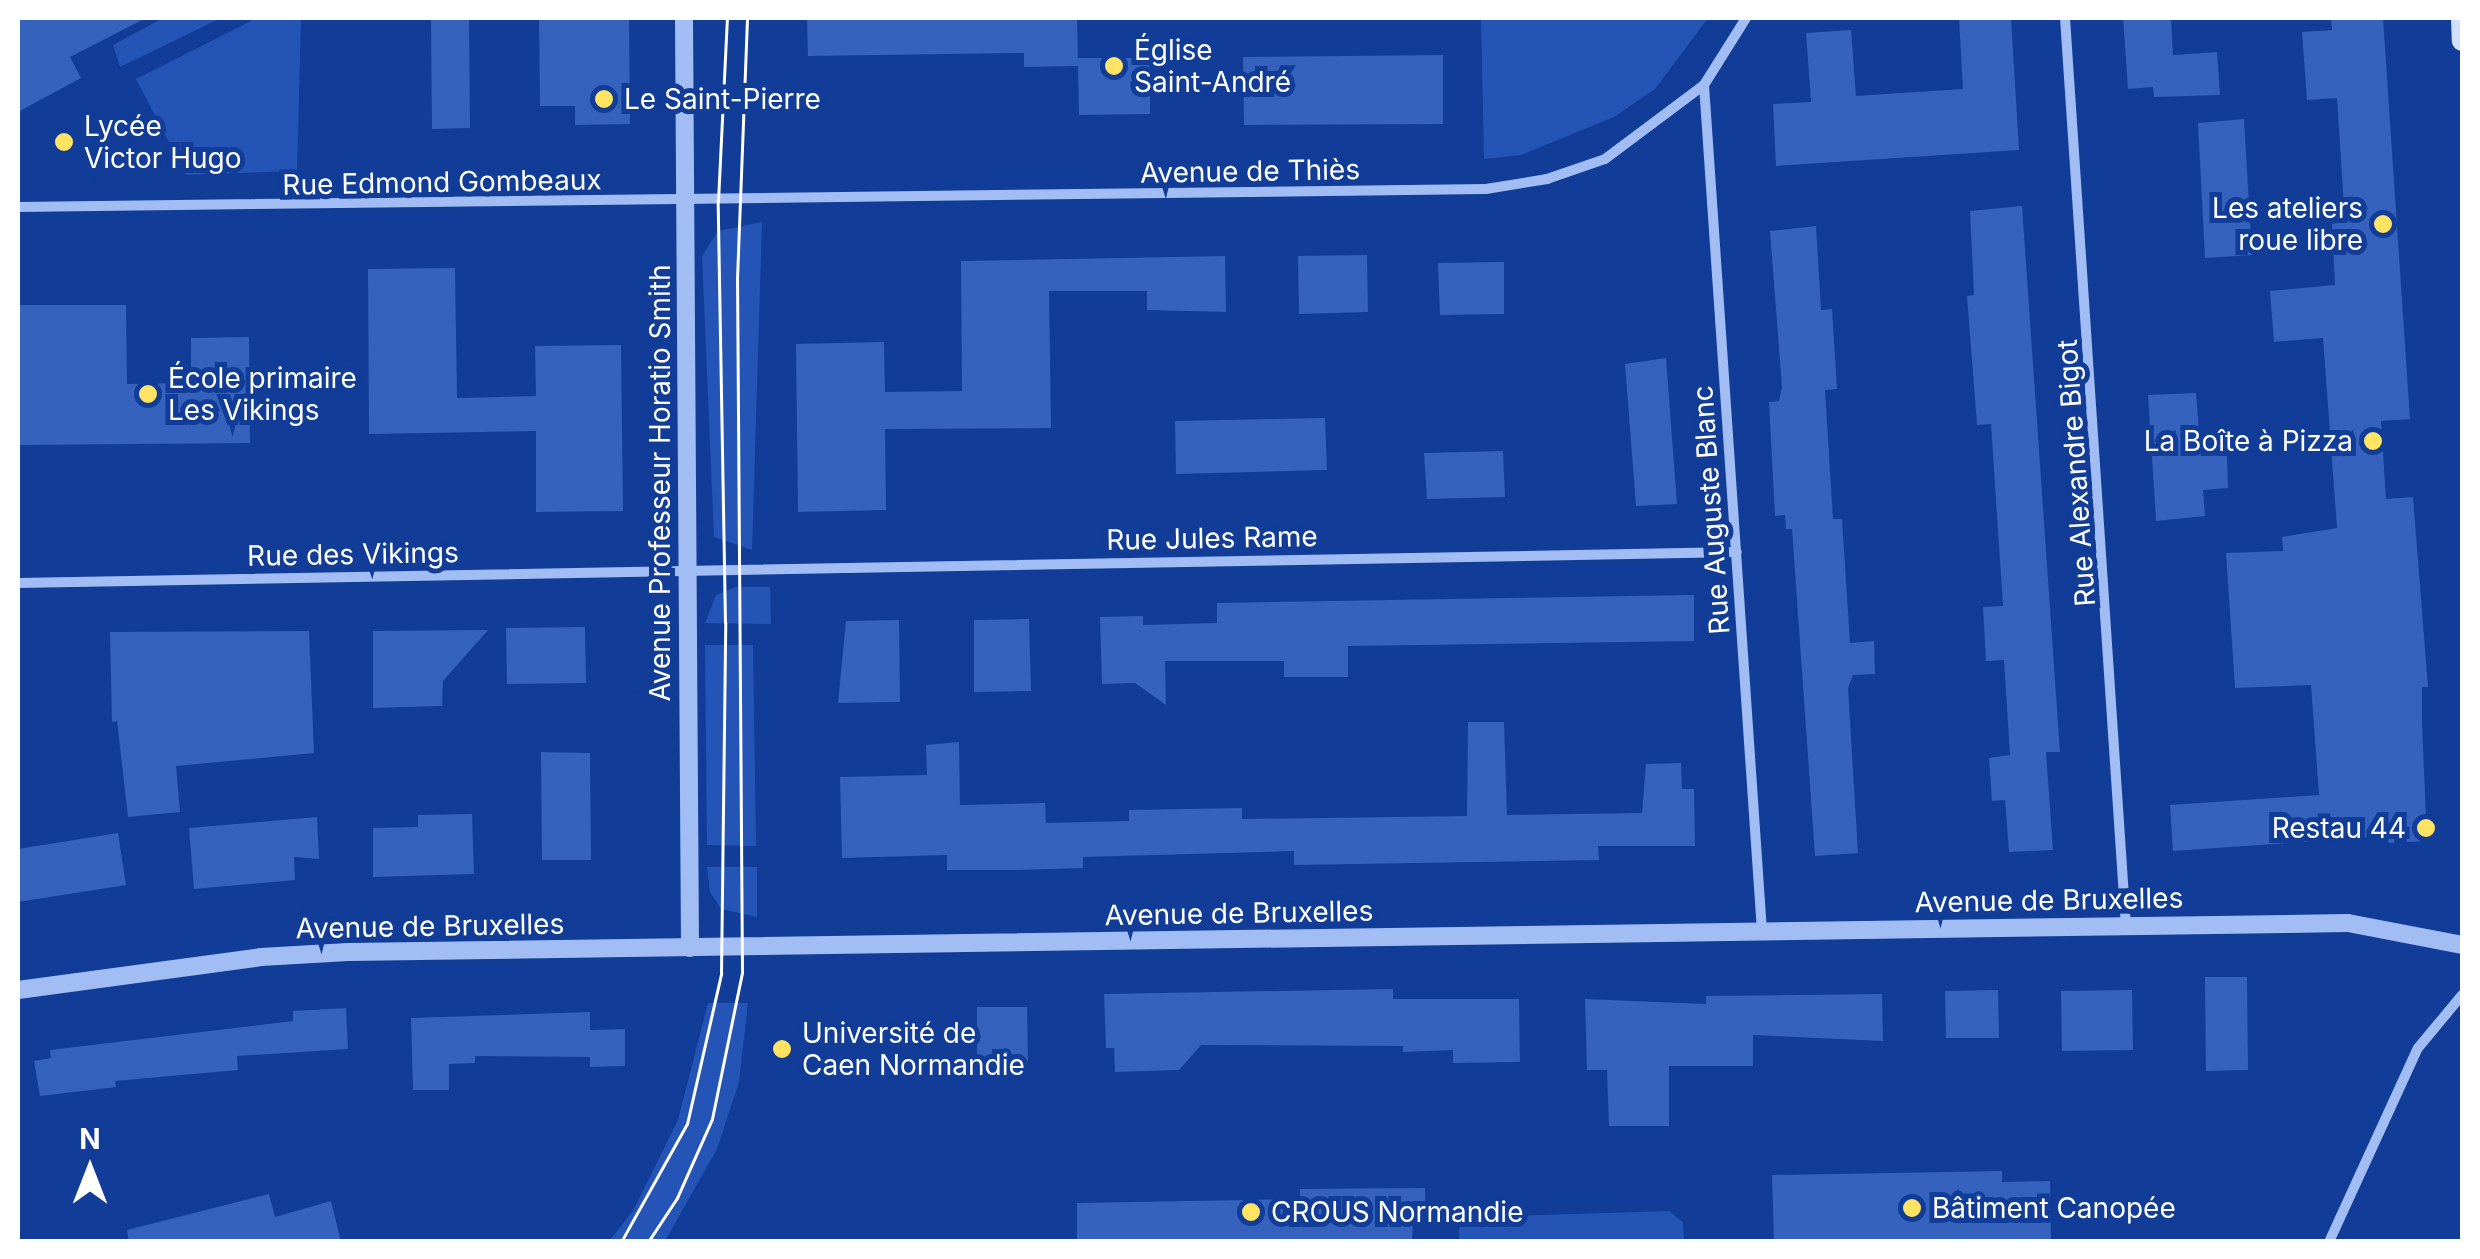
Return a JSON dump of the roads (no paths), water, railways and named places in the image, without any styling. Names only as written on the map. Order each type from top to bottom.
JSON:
[{"type":"main road","points":[[2461,18],[2462,42]]},
{"type":"street","name":"Avenue Professeur Horatio Smith","points":[[684,18],[690,948]]},
{"type":"street","name":"Avenue de Thiès","points":[[687,201],[1486,189],[1547,179],[1606,159],[1704,85],[1746,18]]},
{"type":"street","name":"Rue Alexandre Bigot","points":[[2065,18],[2126,927]]},
{"type":"street","name":"Rue Auguste Blanc","points":[[1704,85],[1762,932]]},
{"type":"street","name":"Rue Edmond Gombeaux","points":[[18,208],[687,201]]},
{"type":"street","name":"Rue Jules Rame","points":[[688,569],[1737,552]]},
{"type":"street","name":"Rue des Vikings","points":[[18,583],[688,569]]},
{"type":"street","name":"Avenue de Bruxelles","points":[[18,990],[261,957],[690,948],[2348,923],[2462,946]]},
{"type":"street","points":[[2328,1242],[2435,1023],[2462,996]]},
{"type":"tram line","points":[[621,1242],[687,1124],[721,974],[725,623],[718,201],[727,18]]},
{"type":"tram line","points":[[648,1242],[677,1198],[712,1119],[742,973],[737,279],[747,18]]},
{"type":"place","name":"Église Saint-André","points":[[1114,66]]},
{"type":"place","name":"Le Saint-Pierre","points":[[604,99]]},
{"type":"place","name":"Lycée Victor Hugo","points":[[64,142]]},
{"type":"place","name":"Les ateliers roue libre","points":[[2383,224]]},
{"type":"place","name":"École primaire Les Vikings","points":[[148,394]]},
{"type":"place","name":"La Boîte à Pizza","points":[[2373,441]]},
{"type":"place","name":"Restau 44","points":[[2426,828]]},
{"type":"place","name":"Université de Caen Normandie","points":[[782,1049]]},
{"type":"place","name":"Bâtiment Canopée","points":[[1912,1208]]},
{"type":"place","name":"CROUS Normandie","points":[[1251,1212]]}]
